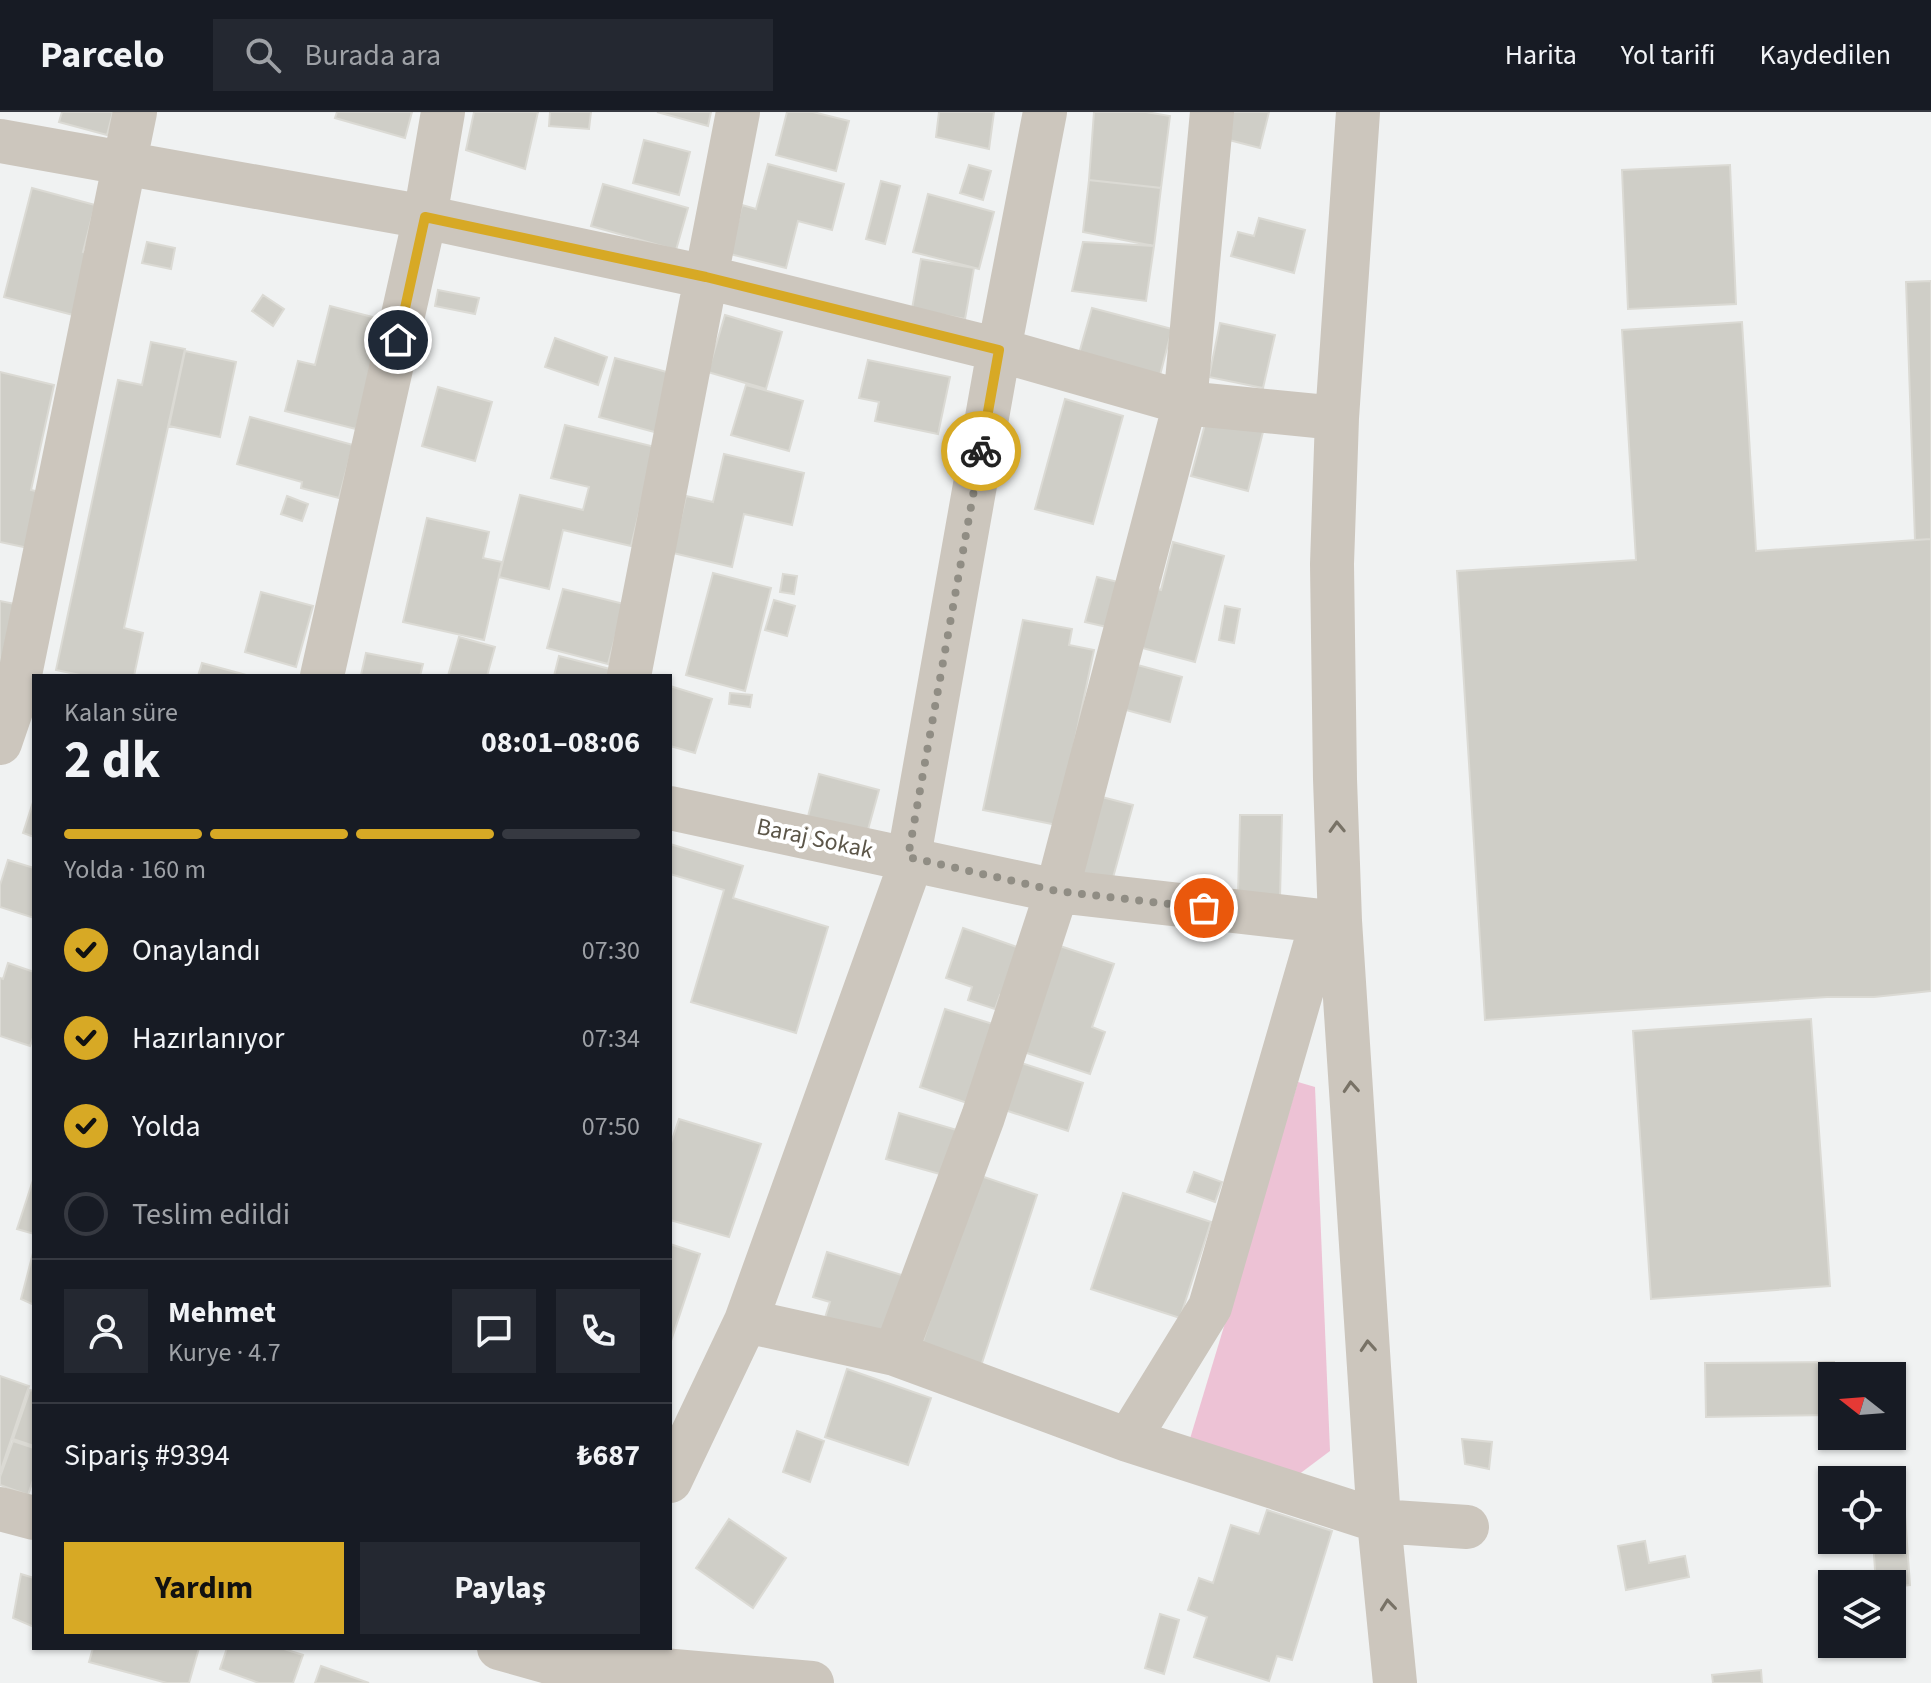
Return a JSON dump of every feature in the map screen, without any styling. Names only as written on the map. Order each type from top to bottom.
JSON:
[{"type":"street","points":[[0,743],[16,699],[135,112]]},
{"type":"street","points":[[322,674],[425,217],[443,112]]},
{"type":"street","points":[[629,674],[738,112]]},
{"type":"street","points":[[672,1477],[746,1321],[905,879],[999,350],[1045,112]]},
{"type":"street","points":[[895,1354],[983,1117],[1057,891],[1185,403],[1212,112]]},
{"type":"street","points":[[1358,112],[1337,418],[1332,564],[1331,921],[1395,1683]]},
{"type":"street","points":[[0,141],[425,217],[706,277],[999,350],[1185,403],[1337,418]]},
{"type":"street","name":"Baraj Sokak","points":[[672,808],[1057,891],[1331,921]]},
{"type":"street","points":[[1128,1440],[1210,1307],[1331,921]]},
{"type":"street","points":[[746,1321],[895,1354],[1128,1440],[1379,1521],[1467,1527]]},
{"type":"street","points":[[0,1509],[32,1517]]},
{"type":"street","points":[[508,1650],[581,1667],[636,1675],[812,1683]]},
{"type":"shaded area","points":[[1298,1082],[1315,1087],[1330,1451],[1290,1481],[1189,1442]]},
{"type":"building","points":[[62,112],[113,112],[107,135],[59,122]]},
{"type":"building","points":[[337,112],[412,112],[405,138],[335,118]]},
{"type":"building","points":[[474,112],[538,112],[525,169],[466,150]]},
{"type":"building","points":[[550,112],[591,112],[589,129],[549,126]]},
{"type":"building","points":[[657,112],[711,112],[708,126]]},
{"type":"building","points":[[787,112],[813,112],[849,121],[836,171],[776,155]]},
{"type":"building","points":[[939,112],[994,112],[989,149],[936,137]]},
{"type":"building","points":[[1094,112],[1146,112],[1170,116],[1161,188],[1089,180]]},
{"type":"building","points":[[1232,112],[1269,112],[1260,148],[1225,139]]},
{"type":"building","points":[[644,140],[690,152],[679,195],[633,183]]},
{"type":"building","points":[[768,164],[844,184],[832,230],[798,221],[786,268],[730,254],[742,205],[756,209]]},
{"type":"building","points":[[969,165],[991,171],[983,200],[960,193]]},
{"type":"building","points":[[1730,165],[1736,304],[1628,309],[1622,170]]},
{"type":"building","points":[[1089,180],[1161,188],[1154,246],[1083,232]]},
{"type":"building","points":[[881,181],[900,186],[885,244],[866,239]]},
{"type":"building","points":[[603,184],[688,208],[676,250],[591,226]]},
{"type":"building","points":[[32,188],[95,205],[83,252],[93,255],[77,316],[4,297]]},
{"type":"building","points":[[928,194],[994,212],[979,269],[913,252]]},
{"type":"building","points":[[1259,218],[1305,230],[1294,273],[1231,256],[1238,232],[1254,236]]},
{"type":"building","points":[[147,242],[175,248],[171,269],[142,263]]},
{"type":"building","points":[[1083,242],[1154,246],[1146,301],[1072,291]]},
{"type":"building","points":[[921,259],[974,268],[965,319],[912,309]]},
{"type":"building","points":[[1931,281],[1931,539],[1915,540],[1906,282]]},
{"type":"building","points":[[438,290],[479,298],[475,314],[435,306]]},
{"type":"building","points":[[263,295],[284,309],[273,326],[252,311]]},
{"type":"building","points":[[330,306],[384,320],[356,429],[285,411],[298,361],[315,365]]},
{"type":"building","points":[[1092,308],[1172,329],[1159,379],[1078,357]]},
{"type":"building","points":[[725,315],[782,332],[766,389],[708,372]]},
{"type":"building","points":[[1742,322],[1756,551],[1931,539],[1931,991],[1485,1020],[1457,571],[1636,560],[1622,330]]},
{"type":"building","points":[[1220,323],[1275,335],[1263,388],[1209,377]]},
{"type":"building","points":[[555,338],[607,357],[598,385],[545,367]]},
{"type":"building","points":[[151,342],[185,349],[124,628],[143,633],[134,674],[75,674],[56,670],[118,380],[142,385]]},
{"type":"building","points":[[185,351],[236,362],[220,437],[169,426]]},
{"type":"building","points":[[615,358],[674,374],[658,433],[599,417]]},
{"type":"building","points":[[868,360],[950,377],[938,434],[875,421],[879,402],[859,398]]},
{"type":"building","points":[[0,372],[54,385],[31,490],[45,493],[33,549],[0,542]]},
{"type":"building","points":[[746,385],[803,401],[789,451],[731,435]]},
{"type":"building","points":[[438,387],[492,402],[475,461],[422,446]]},
{"type":"building","points":[[1065,399],[1123,416],[1093,524],[1035,509]]},
{"type":"building","points":[[1208,413],[1264,428],[1248,491],[1191,476]]},
{"type":"building","points":[[250,417],[353,445],[339,498],[301,488],[302,482],[237,464]]},
{"type":"building","points":[[565,425],[655,447],[631,546],[563,530],[549,589],[499,577],[520,495],[583,510],[589,487],[551,478]]},
{"type":"building","points":[[724,454],[804,473],[792,525],[744,514],[732,567],[673,553],[686,496],[713,502]]},
{"type":"building","points":[[287,496],[308,504],[302,521],[281,514]]},
{"type":"building","points":[[427,518],[489,532],[483,558],[502,562],[484,640],[403,622]]},
{"type":"building","points":[[1173,542],[1224,556],[1195,662],[1135,646],[1151,587],[1161,590]]},
{"type":"building","points":[[713,573],[771,588],[745,691],[686,675]]},
{"type":"building","points":[[783,574],[797,576],[794,594],[780,592]]},
{"type":"building","points":[[1097,577],[1118,582],[1107,627],[1085,622]]},
{"type":"building","points":[[563,589],[624,604],[608,664],[547,648]]},
{"type":"building","points":[[261,592],[313,606],[296,667],[245,652]]},
{"type":"building","points":[[774,600],[795,606],[787,636],[765,630]]},
{"type":"building","points":[[0,601],[15,604],[0,676]]},
{"type":"building","points":[[1225,606],[1240,609],[1234,643],[1219,640]]},
{"type":"building","points":[[1023,620],[1072,629],[1069,645],[1094,650],[1057,825],[983,810]]},
{"type":"building","points":[[459,637],[495,647],[488,674],[449,674]]},
{"type":"building","points":[[366,653],[423,664],[420,674],[361,674]]},
{"type":"building","points":[[559,656],[614,670],[613,674],[554,674]]},
{"type":"building","points":[[202,663],[243,674],[199,674]]},
{"type":"building","points":[[1130,663],[1182,677],[1170,722],[1119,708]]},
{"type":"building","points":[[672,687],[712,699],[695,753],[672,747]]},
{"type":"building","points":[[730,693],[752,695],[750,707],[729,704]]},
{"type":"building","points":[[819,774],[879,790],[864,844],[805,828]]},
{"type":"building","points":[[1094,795],[1133,805],[1109,892],[1071,882]]},
{"type":"building","points":[[32,805],[32,836],[23,833]]},
{"type":"building","points":[[1240,815],[1282,815],[1280,898],[1238,897]]},
{"type":"building","points":[[672,845],[743,866],[733,898],[828,927],[796,1033],[691,1002],[724,890],[672,875]]},
{"type":"building","points":[[8,860],[32,867],[32,917],[0,907],[0,885]]},
{"type":"building","points":[[963,928],[1031,952],[1014,1000],[1000,995],[995,1009],[968,1000],[972,987],[946,978]]},
{"type":"building","points":[[1057,945],[1114,964],[1092,1027],[1105,1032],[1090,1074],[1021,1051]]},
{"type":"building","points":[[8,963],[32,971],[30,1046],[0,1036],[0,978],[3,979]]},
{"type":"building","points":[[945,1009],[999,1026],[973,1105],[920,1087]]},
{"type":"building","points":[[1811,1019],[1830,1286],[1651,1299],[1633,1031]]},
{"type":"building","points":[[1012,1060],[1083,1083],[1068,1131],[996,1107]]},
{"type":"building","points":[[899,1113],[960,1131],[947,1176],[886,1159]]},
{"type":"building","points":[[679,1119],[761,1144],[729,1237],[672,1221],[672,1140]]},
{"type":"building","points":[[1194,1172],[1222,1182],[1215,1202],[1187,1192]]},
{"type":"building","points":[[978,1175],[1037,1195],[980,1369],[920,1350]]},
{"type":"building","points":[[32,1183],[32,1233],[17,1229]]},
{"type":"building","points":[[1123,1193],[1211,1222],[1180,1318],[1091,1289]]},
{"type":"building","points":[[672,1245],[700,1254],[672,1338]]},
{"type":"building","points":[[827,1252],[908,1277],[889,1341],[824,1321],[830,1302],[813,1297]]},
{"type":"building","points":[[32,1257],[32,1304],[21,1299]]},
{"type":"building","points":[[1818,1362],[1818,1415],[1706,1417],[1705,1363]]},
{"type":"building","points":[[847,1369],[931,1398],[908,1465],[825,1437]]},
{"type":"building","points":[[0,1376],[29,1386],[0,1473]]},
{"type":"building","points":[[30,1390],[32,1390],[32,1445],[13,1439]]},
{"type":"building","points":[[797,1431],[824,1441],[810,1482],[783,1472]]},
{"type":"building","points":[[1462,1439],[1492,1442],[1489,1469],[1465,1464]]},
{"type":"building","points":[[13,1441],[32,1447],[32,1483],[28,1495],[0,1485]]},
{"type":"building","points":[[1267,1510],[1332,1531],[1292,1660],[1277,1656],[1269,1681],[1194,1657],[1207,1617],[1188,1610],[1199,1578],[1213,1583],[1231,1525],[1259,1534]]},
{"type":"building","points":[[729,1519],[786,1558],[753,1608],[696,1568]]},
{"type":"building","points":[[1906,1529],[1910,1585],[1906,1585],[1906,1570],[1875,1570],[1874,1554],[1906,1554]]},
{"type":"building","points":[[1645,1541],[1649,1563],[1685,1556],[1689,1577],[1626,1590],[1618,1546]]},
{"type":"building","points":[[21,1574],[32,1577],[32,1626],[13,1618]]},
{"type":"building","points":[[1160,1614],[1179,1620],[1164,1674],[1145,1668]]},
{"type":"building","points":[[92,1650],[198,1650],[189,1683],[167,1683],[89,1662]]},
{"type":"building","points":[[226,1650],[287,1650],[303,1655],[293,1683],[259,1683],[220,1669]]},
{"type":"building","points":[[321,1666],[369,1683],[315,1683]]},
{"type":"building","points":[[1761,1670],[1762,1683],[1713,1683],[1712,1675]]},
{"type":"way so far","points":[[981,451],[908,857],[1057,891],[1204,908]]},
{"type":"route","points":[[398,340],[425,217],[706,277],[999,350],[981,451]]}]
